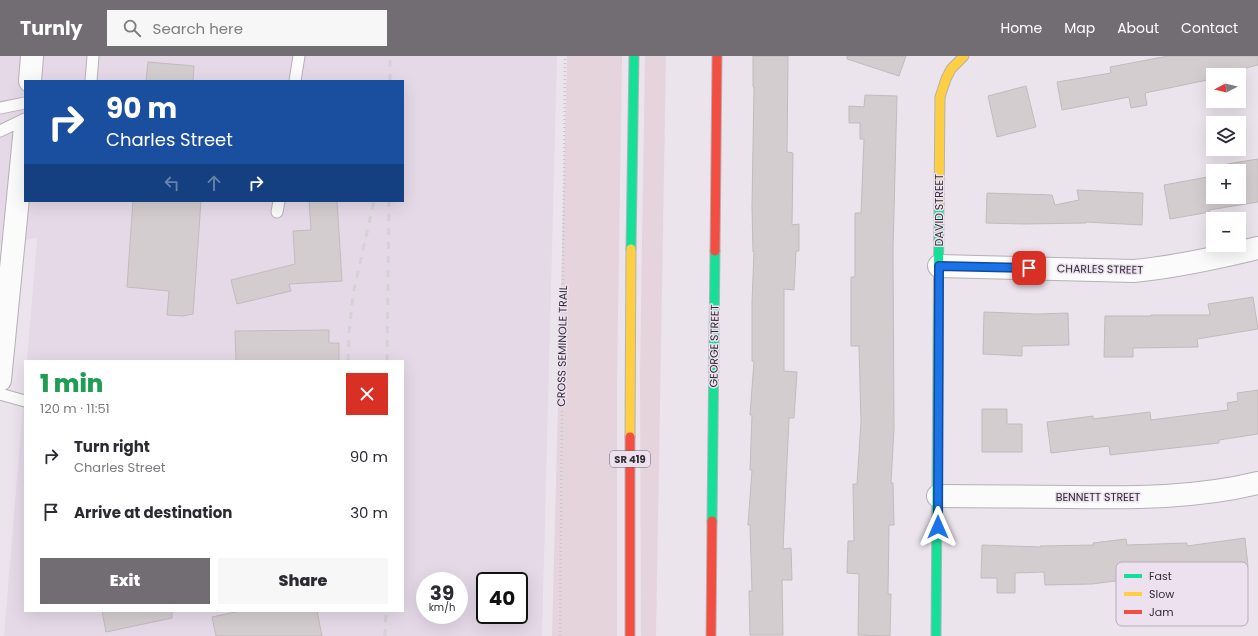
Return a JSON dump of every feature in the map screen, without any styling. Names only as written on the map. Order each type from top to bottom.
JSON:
[{"type":"street","points":[[30,80],[32,56]]},
{"type":"street","name":"SR 419","points":[[630,636],[630,281],[634,56]]},
{"type":"street","name":"GEORGE STREET","points":[[711,636],[717,56]]},
{"type":"street","name":"DAVID STREET","points":[[936,636],[940,96],[947,74],[956,60],[964,56]]},
{"type":"street","points":[[0,380],[24,137]]},
{"type":"street","name":"CHARLES STREET","points":[[939,266],[1134,271],[1161,269],[1258,248]]},
{"type":"street","name":"BENNETT STREET","points":[[938,496],[1127,498],[1187,495],[1242,487],[1258,483]]},
{"type":"lane","points":[[91,80],[93,56]]},
{"type":"lane","points":[[295,80],[299,56]]},
{"type":"lane","points":[[0,108],[24,103]]},
{"type":"lane","points":[[0,131],[24,119]]},
{"type":"lane","points":[[0,394],[24,401]]},
{"type":"path","name":"CROSS SEMINOLE TRAIL","points":[[560,636],[565,56]]},
{"type":"shaded area","points":[[0,56],[557,56],[542,636],[4,636],[24,393],[24,612],[404,612],[404,360],[27,360],[37,238],[0,245]]},
{"type":"shaded area","points":[[567,56],[622,56],[617,383],[617,636],[552,636]]},
{"type":"shaded area","points":[[645,56],[666,56],[656,636],[641,636],[640,373]]},
{"type":"building","points":[[753,56],[788,56],[787,152],[793,153],[792,225],[799,224],[799,251],[796,251],[794,290],[784,289],[784,371],[797,372],[794,418],[789,418],[783,549],[791,548],[792,580],[782,580],[783,635],[750,635],[749,591],[752,591],[750,525],[748,525],[752,470],[750,470],[752,415],[750,415],[754,361],[752,361],[754,251],[753,252],[752,207],[754,87]]},
{"type":"building","points":[[847,56],[906,56],[899,76],[847,59]]},
{"type":"building","points":[[1168,56],[1258,56],[1258,65],[1246,68],[1206,68],[1206,80],[1145,93],[1147,105],[1131,108],[1129,97],[1062,110],[1057,82],[1111,73],[1110,67]]},
{"type":"building","points":[[148,62],[194,66],[193,80],[146,80]]},
{"type":"building","points":[[1026,86],[1036,127],[997,137],[988,96]]},
{"type":"building","points":[[865,95],[897,96],[893,249],[894,428],[891,483],[893,483],[894,525],[889,525],[888,594],[891,594],[890,636],[858,635],[859,574],[847,573],[848,541],[854,541],[853,484],[857,484],[861,422],[859,346],[851,346],[851,277],[855,277],[855,213],[861,213],[864,139],[860,139],[860,123],[849,123],[849,106],[864,107]]},
{"type":"building","points":[[1258,159],[1258,202],[1246,204],[1246,164],[1227,164]]},
{"type":"building","points":[[1206,177],[1206,204],[1246,204],[1209,210],[1210,212],[1170,219],[1164,185]]},
{"type":"building","points":[[1077,190],[1143,193],[1142,225],[1086,222],[1024,224],[986,223],[987,193],[1052,195],[1055,205],[1079,200]]},
{"type":"building","points":[[133,202],[201,202],[193,314],[183,316],[167,315],[169,291],[127,287]]},
{"type":"building","points":[[309,202],[337,202],[342,281],[289,284],[291,291],[237,304],[231,280],[295,264],[293,231],[311,230]]},
{"type":"building","points":[[1253,297],[1258,329],[1197,339],[1198,347],[1133,348],[1133,357],[1104,357],[1105,316],[1210,315],[1208,304]]},
{"type":"building","points":[[984,312],[1037,314],[1068,313],[1069,345],[1022,346],[1022,356],[983,354]]},
{"type":"building","points":[[329,330],[329,343],[339,343],[339,360],[236,360],[235,331]]},
{"type":"building","points":[[1258,390],[1258,434],[1219,440],[1219,443],[1110,455],[1109,446],[1051,453],[1047,422],[1093,416],[1093,419],[1150,412],[1151,420],[1228,410],[1227,403],[1238,401],[1237,393]]},
{"type":"building","points":[[982,409],[1007,409],[1007,424],[1022,424],[1022,452],[982,452]]},
{"type":"building","points":[[1245,538],[1248,562],[1116,562],[1116,581],[1092,584],[1045,585],[1044,572],[1015,573],[1015,593],[997,593],[997,578],[981,578],[982,545],[1041,547],[1040,546],[1094,545],[1093,543],[1126,539],[1127,545],[1187,543],[1187,546]]},
{"type":"building","points":[[102,612],[172,612],[172,618],[106,632]]},
{"type":"building","points":[[235,612],[317,612],[322,636],[216,636],[212,617]]},
{"type":"railway","points":[[390,56],[390,80]]},
{"type":"railway","points":[[348,360],[353,294],[374,202]]},
{"type":"railway","points":[[387,360],[389,202]]},
{"type":"railway","points":[[385,636],[386,612]]},
{"type":"traffic: fast","points":[[631,249],[634,56]]},
{"type":"traffic: fast","points":[[936,636],[939,204]]},
{"type":"traffic: fast","points":[[712,521],[715,251]]},
{"type":"traffic: slow","points":[[939,204],[940,97],[951,69],[964,56]]},
{"type":"traffic: slow","points":[[630,437],[631,249]]},
{"type":"traffic: jam","points":[[715,251],[717,56]]},
{"type":"traffic: jam","points":[[630,437],[630,636]]},
{"type":"traffic: jam","points":[[711,636],[712,521]]},
{"type":"route","points":[[938,527],[939,266],[1029,268]]}]
